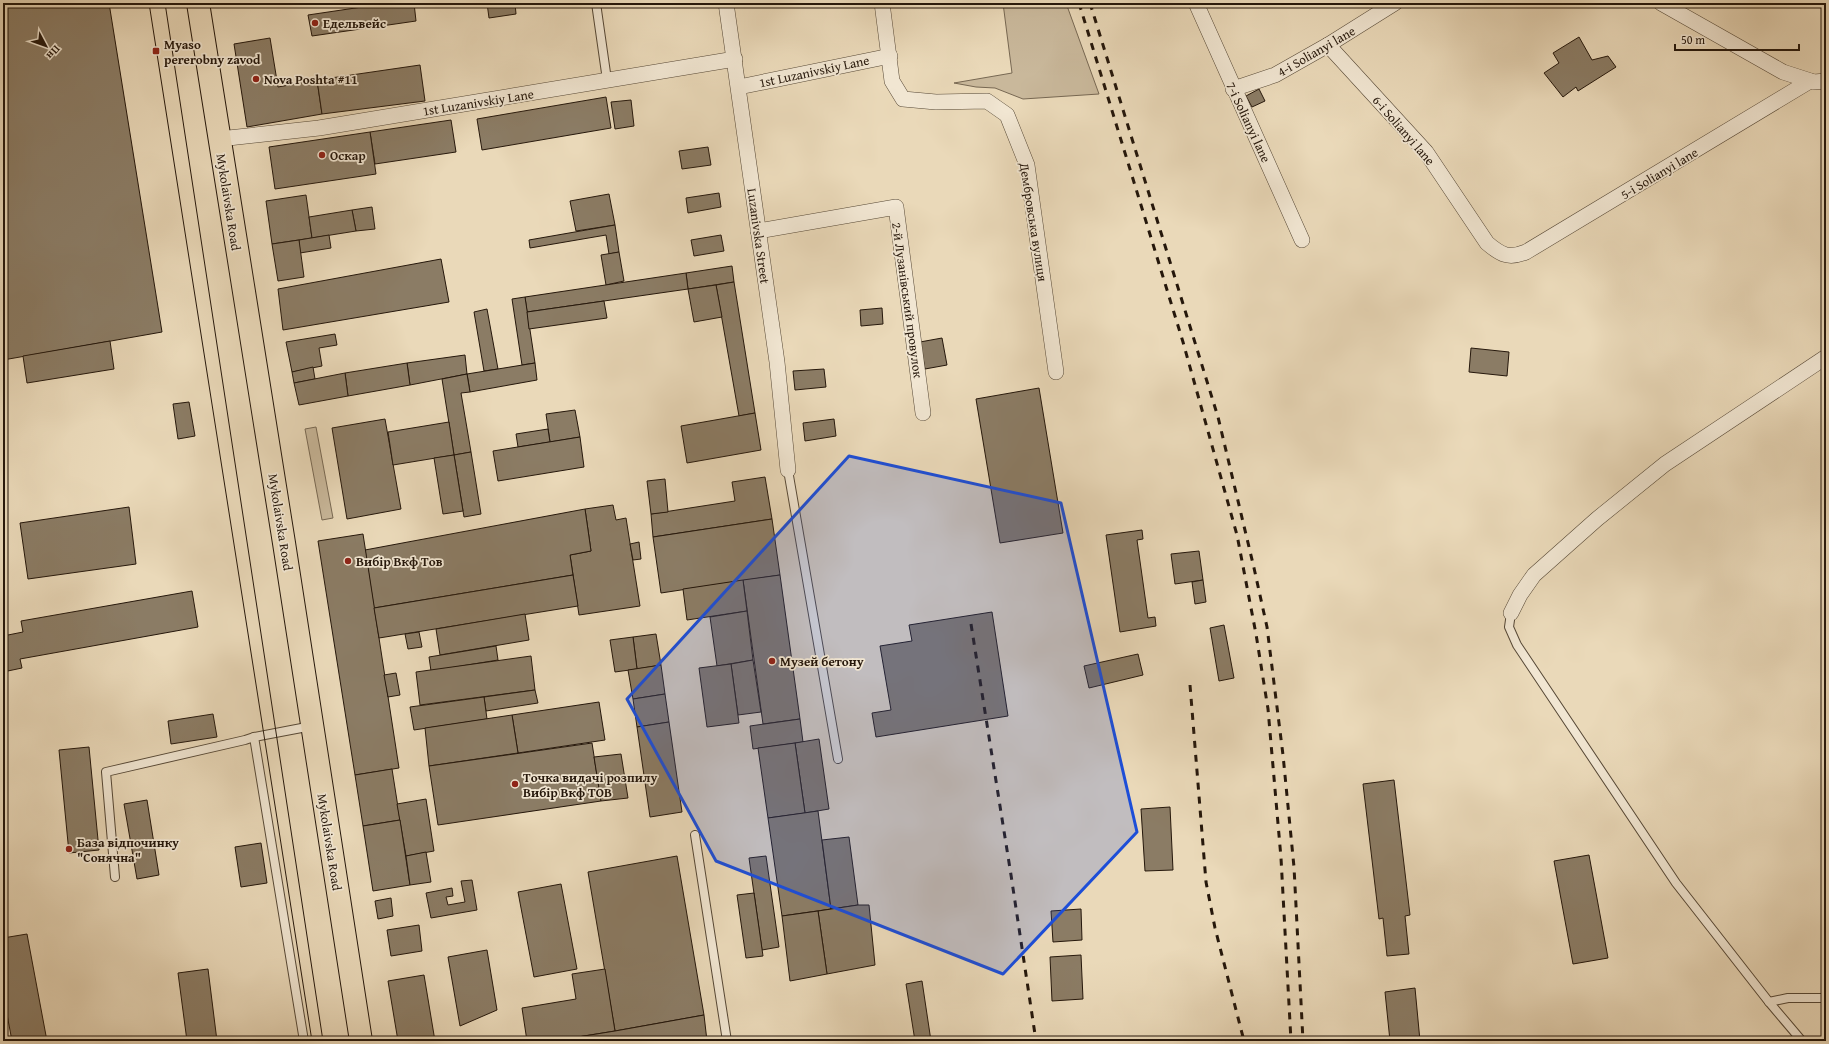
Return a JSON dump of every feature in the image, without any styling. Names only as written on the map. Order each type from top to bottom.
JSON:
[{"type":"main road","name":"Mykolaivska Road","points":[[198,3],[361,1041]]},
{"type":"street","name":"Luzanivska Street","points":[[726,3],[777,362],[788,470]]},
{"type":"street","name":"Дембровська вулиця","points":[[882,3],[892,81],[903,99],[936,102],[987,101],[1007,115],[1026,165],[1056,372]]},
{"type":"street","name":"7-i Solianyi lane","points":[[1196,3],[1233,89],[1302,240]]},
{"type":"street","name":"4-i Solianyi lane","points":[[1233,89],[1275,75],[1328,45],[1395,3]]},
{"type":"street","points":[[1661,3],[1783,72],[1810,81],[1826,81]]},
{"type":"street","name":"6-i Solianyi lane","points":[[1328,45],[1426,152],[1487,243],[1496,251],[1505,255]]},
{"type":"street","name":"1st Luzanivskiy Lane","points":[[739,86],[890,56]]},
{"type":"street","name":"1st Luzanivskiy Lane","points":[[219,139],[319,128],[735,59]]},
{"type":"street","name":"5-i Solianyi lane","points":[[1505,255],[1515,257],[1526,252],[1810,81]]},
{"type":"street","name":"2-й Лузанівський провулок","points":[[758,231],[896,207],[923,413]]},
{"type":"street","points":[[1511,613],[1520,595],[1534,575],[1597,519],[1665,464],[1826,356]]},
{"type":"lane","points":[[596,3],[607,80]]},
{"type":"lane","points":[[788,470],[838,759]]},
{"type":"lane","points":[[1511,613],[1509,627],[1517,645],[1676,883],[1769,1002],[1802,1041]]},
{"type":"lane","points":[[115,877],[106,772],[254,737],[312,726]]},
{"type":"lane","points":[[254,737],[304,1041]]},
{"type":"lane","points":[[695,835],[728,1041]]},
{"type":"lane","points":[[1769,1002],[1788,998],[1826,998]]},
{"type":"highlighted area","points":[[849,456],[1061,503],[1137,832],[1003,974],[716,861],[627,699]]},
{"type":"shaded area","points":[[1003,3],[1066,3],[1099,94],[1023,99],[995,88],[976,87],[954,83],[1012,73]]},
{"type":"shaded area","points":[[316,427],[333,518],[322,520],[305,429]]},
{"type":"building","points":[[3,3],[109,3],[162,332],[3,360]]},
{"type":"building","points":[[389,3],[414,3],[416,21],[312,36],[308,15]]},
{"type":"building","points":[[487,3],[515,3],[516,14],[489,18]]},
{"type":"building","points":[[1579,37],[1592,60],[1608,56],[1616,67],[1578,91],[1576,87],[1563,97],[1544,73],[1559,63],[1553,53]]},
{"type":"building","points":[[270,38],[278,87],[317,80],[322,114],[247,127],[234,44]]},
{"type":"building","points":[[420,65],[425,101],[322,114],[317,80]]},
{"type":"building","points":[[1259,89],[1265,101],[1252,107],[1246,96]]},
{"type":"building","points":[[606,97],[611,128],[482,150],[477,119]]},
{"type":"building","points":[[631,100],[634,126],[615,129],[611,102]]},
{"type":"building","points":[[451,120],[456,152],[375,164],[370,132]]},
{"type":"building","name":"Оскар","points":[[370,132],[376,174],[275,189],[269,147]]},
{"type":"building","points":[[708,147],[711,165],[682,169],[679,151]]},
{"type":"building","points":[[719,193],[721,207],[688,213],[686,198]]},
{"type":"building","points":[[609,194],[615,225],[576,231],[570,201]]},
{"type":"building","points":[[306,195],[312,238],[272,244],[266,201]]},
{"type":"building","points":[[372,207],[375,229],[356,231],[352,210]]},
{"type":"building","points":[[352,210],[356,231],[312,238],[309,217]]},
{"type":"building","points":[[615,225],[619,252],[609,254],[606,235],[530,248],[529,240]]},
{"type":"building","points":[[329,235],[331,248],[300,253],[299,240]]},
{"type":"building","points":[[721,235],[724,251],[694,256],[691,240]]},
{"type":"building","points":[[299,240],[304,277],[278,281],[272,244]]},
{"type":"building","points":[[619,252],[624,281],[606,285],[601,255]]},
{"type":"building","points":[[441,259],[449,302],[283,330],[278,289]]},
{"type":"building","points":[[732,266],[734,282],[688,289],[686,273]]},
{"type":"building","points":[[686,273],[688,289],[527,312],[525,297]]},
{"type":"building","points":[[734,282],[755,413],[739,416],[716,285]]},
{"type":"building","points":[[716,285],[722,317],[694,322],[688,289]]},
{"type":"building","points":[[525,297],[535,363],[522,365],[512,299]]},
{"type":"building","points":[[604,301],[607,318],[529,329],[527,312]]},
{"type":"building","points":[[882,308],[883,324],[861,326],[860,310]]},
{"type":"building","points":[[487,309],[498,369],[484,371],[474,312]]},
{"type":"building","points":[[335,334],[337,345],[319,348],[322,366],[292,372],[286,342]]},
{"type":"building","points":[[942,338],[947,365],[925,369],[920,342]]},
{"type":"building","points":[[110,341],[114,369],[27,383],[23,356]]},
{"type":"building","points":[[1471,348],[1509,352],[1507,376],[1469,372]]},
{"type":"building","points":[[465,355],[467,374],[410,385],[407,363]]},
{"type":"building","points":[[407,363],[410,385],[348,396],[345,373]]},
{"type":"building","points":[[535,363],[537,380],[470,392],[467,374]]},
{"type":"building","points":[[313,367],[315,379],[294,383],[292,372]]},
{"type":"building","points":[[824,369],[826,387],[795,390],[793,371]]},
{"type":"building","points":[[345,373],[348,396],[299,405],[294,383]]},
{"type":"building","points":[[467,374],[470,392],[461,393],[471,452],[454,455],[442,379]]},
{"type":"building","points":[[1039,388],[1063,533],[1000,543],[976,399]]},
{"type":"building","points":[[189,402],[195,436],[178,439],[173,404]]},
{"type":"building","points":[[575,410],[580,437],[550,442],[546,414]]},
{"type":"building","points":[[755,413],[761,450],[687,463],[681,426]]},
{"type":"building","points":[[385,419],[401,509],[347,519],[332,428]]},
{"type":"building","points":[[834,419],[836,436],[805,441],[803,423]]},
{"type":"building","points":[[449,422],[454,455],[393,465],[388,432]]},
{"type":"building","points":[[548,429],[550,442],[518,447],[516,434]]},
{"type":"building","points":[[580,437],[584,467],[498,481],[493,451]]},
{"type":"building","points":[[471,452],[481,514],[464,517],[454,455]]},
{"type":"building","points":[[454,455],[463,511],[443,514],[434,458]]},
{"type":"building","points":[[765,477],[772,519],[653,537],[651,514],[735,501],[732,482]]},
{"type":"building","points":[[665,479],[668,512],[651,514],[647,481]]},
{"type":"building","points":[[613,505],[616,520],[626,518],[640,606],[579,615],[570,555],[591,551],[585,509]]},
{"type":"building","points":[[129,507],[136,564],[28,579],[20,523]]},
{"type":"building","points":[[585,509],[591,551],[570,555],[573,575],[374,608],[365,550]]},
{"type":"building","points":[[772,519],[780,575],[661,593],[653,537]]},
{"type":"building","points":[[1142,530],[1143,539],[1137,540],[1148,618],[1155,617],[1156,626],[1120,632],[1106,535]]},
{"type":"building","points":[[363,534],[399,768],[355,775],[318,541]]},
{"type":"building","points":[[639,542],[641,559],[633,560],[630,544]]},
{"type":"building","points":[[1199,551],[1203,580],[1175,584],[1171,554]]},
{"type":"building","points":[[573,575],[578,606],[379,638],[374,608]]},
{"type":"building","points":[[780,575],[800,719],[763,724],[743,580]]},
{"type":"building","points":[[743,580],[747,611],[687,620],[683,589]]},
{"type":"building","points":[[1203,580],[1206,602],[1195,604],[1192,582]]},
{"type":"building","points":[[192,591],[198,627],[20,659],[22,668],[3,672],[3,636],[23,632],[21,621]]},
{"type":"building","points":[[747,611],[753,660],[717,666],[710,617]]},
{"type":"building","points":[[992,612],[1008,716],[876,737],[872,713],[891,710],[880,646],[912,641],[909,625]]},
{"type":"building","points":[[525,614],[529,640],[440,655],[436,629]]},
{"type":"building","points":[[1224,625],[1234,678],[1219,681],[1210,628]]},
{"type":"building","points":[[419,632],[422,647],[408,649],[405,634]]},
{"type":"building","points":[[656,634],[661,665],[637,669],[633,637]]},
{"type":"building","points":[[633,637],[637,669],[615,672],[610,640]]},
{"type":"building","points":[[496,646],[498,660],[431,671],[429,657]]},
{"type":"building","points":[[1138,654],[1143,675],[1089,688],[1084,666]]},
{"type":"building","points":[[531,656],[535,690],[420,705],[416,672]]},
{"type":"building","points":[[753,660],[761,712],[738,715],[731,664]]},
{"type":"building","points":[[731,664],[739,723],[707,727],[699,668]]},
{"type":"building","points":[[661,665],[665,694],[633,699],[628,670]]},
{"type":"building","points":[[396,673],[400,695],[388,697],[384,675]]},
{"type":"building","points":[[535,690],[538,703],[486,711],[484,697]]},
{"type":"building","points":[[665,694],[669,722],[637,727],[633,699]]},
{"type":"building","points":[[484,697],[487,719],[414,730],[410,707]]},
{"type":"building","points":[[599,702],[605,740],[518,753],[512,715]]},
{"type":"building","points":[[213,714],[217,737],[171,744],[168,721]]},
{"type":"building","points":[[512,715],[518,753],[429,766],[425,728]]},
{"type":"building","points":[[800,719],[803,742],[753,749],[750,726]]},
{"type":"building","points":[[669,722],[682,812],[650,817],[637,727]]},
{"type":"building","points":[[819,739],[829,809],[805,813],[795,743]]},
{"type":"building","name":"Точка видачі розпилу Вибір Вкф ТОВ","points":[[592,743],[601,801],[438,825],[429,766]]},
{"type":"building","points":[[795,743],[805,813],[768,818],[758,748]]},
{"type":"building","points":[[89,747],[99,850],[69,853],[59,750]]},
{"type":"building","points":[[621,754],[628,798],[601,801],[594,757]]},
{"type":"building","points":[[392,769],[400,820],[363,826],[355,775]]},
{"type":"building","points":[[1394,780],[1410,915],[1405,916],[1409,954],[1387,956],[1383,918],[1379,919],[1363,784]]},
{"type":"building","points":[[426,799],[434,851],[406,856],[397,804]]},
{"type":"building","points":[[147,800],[159,875],[137,879],[124,804]]},
{"type":"building","points":[[1170,807],[1173,870],[1145,871],[1141,809]]},
{"type":"building","points":[[818,811],[831,909],[782,916],[768,818]]},
{"type":"building","points":[[400,820],[410,885],[373,891],[363,826]]},
{"type":"building","points":[[849,837],[858,905],[831,909],[822,840]]},
{"type":"building","points":[[261,843],[267,883],[241,887],[235,847]]},
{"type":"building","points":[[426,852],[431,882],[410,885],[406,856]]},
{"type":"building","points":[[1589,855],[1608,958],[1573,964],[1554,861]]},
{"type":"building","points":[[677,856],[704,1015],[615,1031],[588,872]]},
{"type":"building","points":[[766,856],[779,947],[762,950],[749,858]]},
{"type":"building","points":[[472,880],[477,910],[431,918],[426,893],[452,888],[453,896],[446,897],[448,905],[465,902],[461,881]]},
{"type":"building","points":[[561,884],[577,969],[534,977],[518,892]]},
{"type":"building","points":[[754,893],[763,956],[746,958],[737,895]]},
{"type":"building","points":[[391,898],[393,916],[378,919],[375,901]]},
{"type":"building","points":[[858,905],[869,905],[875,965],[827,974],[818,911]]},
{"type":"building","points":[[1081,909],[1082,940],[1053,942],[1051,911]]},
{"type":"building","points":[[818,911],[827,974],[790,981],[782,916]]},
{"type":"building","points":[[419,925],[422,951],[391,956],[387,930]]},
{"type":"building","points":[[27,934],[47,1041],[12,1041],[3,993],[3,938]]},
{"type":"building","points":[[487,950],[497,1010],[460,1026],[448,957]]},
{"type":"building","points":[[1081,955],[1083,999],[1052,1001],[1050,957]]},
{"type":"building","points":[[208,969],[217,1041],[187,1041],[178,973]]},
{"type":"building","points":[[605,969],[615,1031],[553,1041],[527,1041],[522,1008],[576,999],[572,974]]},
{"type":"building","points":[[424,975],[435,1041],[398,1041],[388,981]]},
{"type":"building","points":[[922,981],[931,1041],[915,1041],[906,984]]},
{"type":"building","points":[[1415,988],[1420,1041],[1390,1041],[1385,992]]},
{"type":"building","points":[[704,1015],[707,1041],[553,1041],[615,1031]]},
{"type":"tram line","points":[[149,3],[312,1041]]},
{"type":"tram line","points":[[165,3],[323,1041]]},
{"type":"railway","points":[[1079,3],[1183,342],[1237,535],[1256,634],[1268,709],[1281,858],[1291,1041]]},
{"type":"railway","points":[[1090,3],[1218,417],[1267,627],[1283,755],[1294,867],[1303,1041]]},
{"type":"railway","points":[[971,624],[1036,1041]]},
{"type":"railway","points":[[1190,685],[1206,882],[1215,928],[1244,1041]]},
{"type":"place","name":"Едельвейс","points":[[315,23]]},
{"type":"place","name":"Myaso pererobny zavod","points":[[156,51]]},
{"type":"place","name":"Nova Poshta #11","points":[[256,79]]},
{"type":"place","name":"Оскар","points":[[322,155]]},
{"type":"place","name":"Вибір Вкф Тов","points":[[348,561]]},
{"type":"place","name":"Музей бетону","points":[[772,661]]},
{"type":"place","name":"Точка видачі розпилу Вибір Вкф ТОВ","points":[[515,784]]},
{"type":"place","name":"База відпочинку \"Сонячна\"","points":[[69,849]]}]
